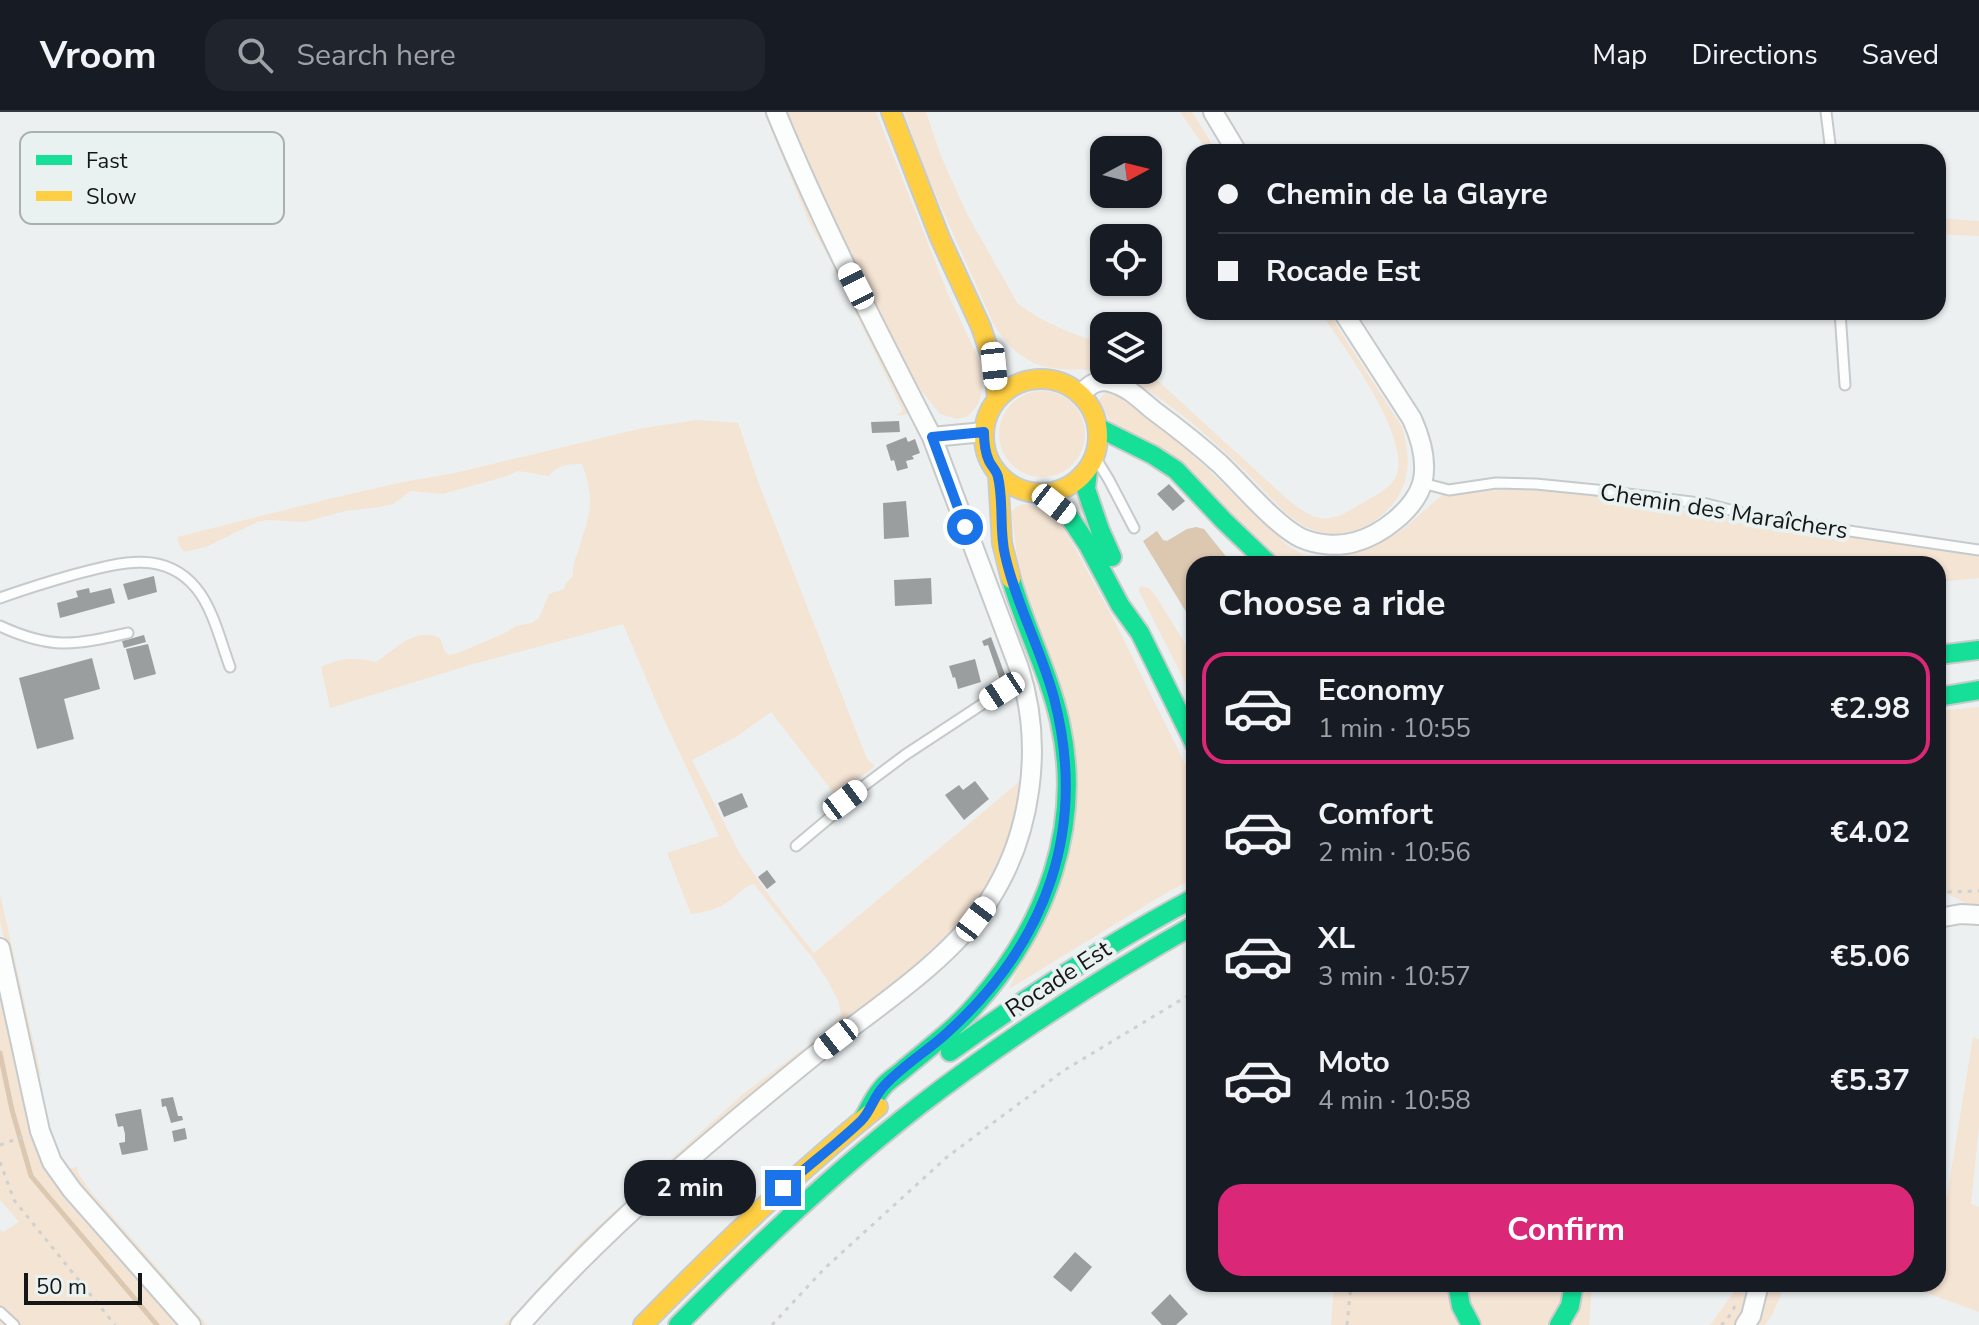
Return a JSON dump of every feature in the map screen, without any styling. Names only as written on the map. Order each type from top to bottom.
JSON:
[{"type":"main road","points":[[891,112],[940,238],[981,327],[994,366],[997,399]]},
{"type":"main road","points":[[981,327],[1012,360],[1041,378]]},
{"type":"main road","points":[[1092,464],[1075,483],[1059,491],[1041,494],[1025,492],[1010,485],[989,461],[984,432],[988,414],[997,399],[1010,388],[1041,378],[1069,385],[1089,404],[1099,428],[1099,443],[1086,489],[1140,633],[1186,727]]},
{"type":"main road","points":[[1099,428],[1176,470],[1261,556]]},
{"type":"main road","points":[[863,1119],[883,1087],[950,1031],[1003,972],[1024,942],[1038,914],[1058,859],[1066,799],[1061,730],[1054,696],[1004,551],[998,474]]},
{"type":"main road","points":[[1041,494],[1068,515],[1120,605],[1140,633]]},
{"type":"main road","points":[[1946,637],[1979,635]]},
{"type":"main road","points":[[1946,654],[1979,650]]},
{"type":"main road","points":[[1946,678],[1979,674]]},
{"type":"main road","points":[[1946,696],[1979,690]]},
{"type":"main road","name":"Rocade Est","points":[[643,1325],[716,1250],[802,1170],[863,1119],[1040,989],[1111,944],[1186,902]]},
{"type":"main road","name":"Rocade Est","points":[[678,1325],[723,1277],[819,1187],[904,1117],[1055,1008],[1186,929]]},
{"type":"main road","points":[[1458,1292],[1464,1321]]},
{"type":"main road","points":[[1559,1325],[1572,1303],[1573,1292]]},
{"type":"street","points":[[520,1325],[633,1210],[757,1103],[940,957],[976,919],[1003,875],[1021,830],[1031,763],[1029,708],[1022,678],[932,437],[829,233],[776,112]]},
{"type":"street","points":[[1213,112],[1232,144]]},
{"type":"street","points":[[1081,394],[1089,385],[1106,381],[1131,392],[1216,461],[1286,528],[1319,545],[1355,543],[1387,526],[1411,505],[1422,483],[1424,470],[1420,437],[1412,419],[1348,320]]},
{"type":"street","points":[[932,437],[984,432]]},
{"type":"street","points":[[1946,917],[1979,915]]},
{"type":"street","points":[[0,948],[40,1131],[52,1162],[72,1190],[191,1325]]},
{"type":"street","points":[[1745,1325],[1751,1316],[1757,1292]]},
{"type":"lane","points":[[1826,112],[1830,144]]},
{"type":"lane","points":[[1841,320],[1845,385]]},
{"type":"lane","points":[[1092,464],[1109,480],[1134,528]]},
{"type":"lane","name":"Chemin des Maraîchers","points":[[1422,483],[1449,490],[1496,483],[1596,490],[1707,504],[1761,518],[1979,550]]},
{"type":"lane","points":[[0,598],[116,564],[153,563],[170,568],[186,578],[206,604],[230,667]]},
{"type":"lane","points":[[0,626],[32,640],[56,644],[82,643],[128,633]]},
{"type":"lane","points":[[796,846],[840,809],[845,800],[893,764],[1022,678]]},
{"type":"lane","points":[[0,1312],[14,1325]]},
{"type":"path","points":[[1946,892],[1979,891]]},
{"type":"path","points":[[772,1325],[824,1269],[947,1157],[1063,1071],[1186,997]]},
{"type":"path","points":[[0,1145],[40,1131]]},
{"type":"path","points":[[0,1162],[14,1200],[115,1325]]},
{"type":"path","points":[[1347,1325],[1350,1292]]},
{"type":"path","points":[[1721,1325],[1737,1301]]},
{"type":"shaded area","points":[[764,112],[769,112],[912,413],[896,416],[903,411],[809,222]]},
{"type":"shaded area","points":[[785,112],[876,112],[948,294],[981,364],[979,402],[966,417],[957,419],[940,414],[895,348],[843,245]]},
{"type":"shaded area","points":[[904,112],[926,112],[941,156],[967,214],[1018,304],[1059,328],[1090,339],[1090,370],[1041,366],[1029,361],[1006,341],[994,325],[926,173]]},
{"type":"shaded area","points":[[1180,112],[1192,112],[1212,144],[1202,144]]},
{"type":"shaded area","points":[[1946,219],[1979,221],[1979,236],[1946,234]]},
{"type":"shaded area","points":[[1325,320],[1333,320],[1402,427],[1408,459],[1402,489],[1390,507],[1365,526],[1334,534],[1313,530],[1295,520],[1224,451],[1138,384],[1161,384],[1288,500],[1320,518],[1344,514],[1394,480],[1399,464],[1396,443],[1374,394]]},
{"type":"shaded area","points":[[1042,391],[1066,398],[1078,410],[1085,434],[1078,458],[1066,470],[1042,477],[1018,470],[1006,458],[999,434],[1006,410],[1018,398]]},
{"type":"shaded area","points":[[1106,392],[1117,393],[1191,453],[1287,545],[1304,555],[1327,556],[1277,556],[1111,423],[1099,400]]},
{"type":"shaded area","points":[[697,420],[738,423],[867,759],[875,766],[836,796],[771,712],[736,737],[692,760],[740,854],[773,901],[814,953],[1020,781],[1013,829],[997,874],[962,926],[512,1325],[504,1325],[580,1243],[681,1150],[743,1094],[830,1029],[841,1016],[839,1003],[814,960],[754,884],[721,906],[691,914],[667,853],[719,836],[623,624],[473,664],[330,708],[321,667],[348,659],[376,662],[406,641],[422,635],[440,638],[449,655],[458,653],[539,618],[549,594],[564,589],[573,576],[590,505],[589,487],[582,464],[563,466],[549,476],[518,471],[443,494],[411,491],[393,504],[345,511],[305,522],[257,522],[206,547],[184,552],[177,537],[643,428]]},
{"type":"shaded area","points":[[1521,489],[1625,500],[1798,530],[1979,555],[1979,578],[1946,581],[1946,556],[1327,556],[1350,554],[1375,546],[1402,530],[1442,495]]},
{"type":"shaded area","points":[[1024,504],[1039,508],[1062,524],[1116,624],[1186,766],[1186,882],[1009,989],[1072,846],[1019,570],[1011,512]]},
{"type":"shaded area","points":[[1187,529],[1204,529],[1226,556],[1186,556],[1186,612],[1143,541],[1157,531],[1167,541]]},
{"type":"shaded area","points":[[1140,586],[1149,588],[1186,645],[1186,684],[1139,591]]},
{"type":"shaded area","points":[[1979,707],[1979,910],[1946,893],[1946,710]]},
{"type":"shaded area","points":[[0,894],[41,1075],[37,1076],[32,1069],[0,920]]},
{"type":"shaded area","points":[[0,984],[43,1162],[183,1325],[0,1325],[0,1230],[3,1232],[19,1222],[0,1200]]},
{"type":"shaded area","points":[[1973,1037],[1979,1039],[1979,1126],[1971,1204],[1979,1207],[1979,1312],[1924,1292],[1946,1292],[1947,1196]]},
{"type":"shaded area","points":[[77,1167],[88,1188],[207,1325],[200,1325],[65,1169]]},
{"type":"shaded area","points":[[1333,1292],[1591,1292],[1589,1325],[1331,1325]]},
{"type":"shaded area","points":[[1734,1292],[1782,1292],[1765,1325],[1710,1325]]},
{"type":"building","points":[[899,421],[900,432],[872,433],[871,422]]},
{"type":"building","points":[[906,437],[908,442],[915,439],[920,453],[906,461],[908,468],[897,471],[886,445]]},
{"type":"building","points":[[1169,484],[1185,501],[1173,511],[1157,494]]},
{"type":"building","points":[[906,501],[909,537],[884,539],[883,503]]},
{"type":"building","points":[[154,576],[157,592],[128,600],[123,584]]},
{"type":"building","points":[[931,578],[932,604],[895,606],[894,580]]},
{"type":"building","points":[[89,588],[90,593],[111,588],[115,603],[60,618],[57,603],[78,597],[76,591]]},
{"type":"building","points":[[144,635],[146,642],[124,648],[122,641]]},
{"type":"building","points":[[991,637],[1008,683],[997,692],[991,686],[1000,680],[988,645],[984,646],[982,641]]},
{"type":"building","points":[[148,644],[156,674],[134,680],[126,649]]},
{"type":"building","points":[[92,658],[100,689],[64,699],[74,739],[37,749],[19,678]]},
{"type":"building","points":[[975,659],[981,682],[958,689],[949,666]]},
{"type":"building","points":[[975,781],[989,799],[964,820],[945,795],[959,785],[963,790]]},
{"type":"building","points":[[742,793],[748,807],[724,817],[718,803]]},
{"type":"building","points":[[767,870],[776,882],[767,889],[758,877]]},
{"type":"building","points":[[173,1097],[178,1116],[182,1116],[183,1120],[171,1123],[161,1099]]},
{"type":"building","points":[[141,1109],[148,1150],[122,1155],[119,1143],[125,1142],[125,1134],[123,1126],[118,1127],[115,1114]]},
{"type":"building","points":[[185,1128],[187,1139],[174,1142],[172,1131]]},
{"type":"building","points":[[1075,1252],[1092,1267],[1071,1292],[1053,1277]]},
{"type":"building","points":[[1170,1294],[1188,1314],[1176,1325],[1162,1325],[1151,1313]]},
{"type":"waterway","points":[[0,1053],[31,1176],[157,1325]]},
{"type":"traffic: fast","points":[[1099,428],[1176,470],[1261,556]]},
{"type":"traffic: fast","points":[[1088,470],[1086,489],[1112,557]]},
{"type":"traffic: fast","points":[[1041,494],[1068,515],[1088,545],[1120,605],[1140,633],[1186,727]]},
{"type":"traffic: fast","points":[[863,1119],[884,1085],[960,1021],[1001,973],[1040,907],[1053,873],[1062,836],[1066,761],[1055,704],[1011,579]]},
{"type":"traffic: fast","points":[[1946,654],[1979,650]]},
{"type":"traffic: fast","points":[[1946,696],[1979,690]]},
{"type":"traffic: fast","points":[[950,1052],[1069,971],[1186,902]]},
{"type":"traffic: fast","points":[[678,1325],[796,1211],[920,1105],[1054,1010],[1186,930]]},
{"type":"traffic: fast","points":[[1458,1292],[1461,1306],[1471,1325]]},
{"type":"traffic: fast","points":[[1559,1325],[1570,1306],[1573,1292]]},
{"type":"traffic: slow","points":[[891,112],[940,238],[981,327],[994,366],[997,399]]},
{"type":"traffic: slow","points":[[1041,379],[1063,383],[1082,395],[1094,414],[1098,436],[1094,458],[1082,477],[1063,489],[1041,493],[1019,489],[1000,477],[988,458],[984,436],[988,414],[1000,395],[1019,383],[1041,379]]},
{"type":"traffic: slow","points":[[998,474],[1002,543],[1011,579]]},
{"type":"traffic: slow","points":[[643,1325],[758,1212],[878,1107]]},
{"type":"route","points":[[783,1188],[863,1119],[883,1087],[950,1031],[979,1002],[1024,942],[1051,885],[1063,834],[1066,799],[1061,730],[1054,696],[1004,551],[998,474],[989,461],[984,432],[932,437],[965,527]]}]
